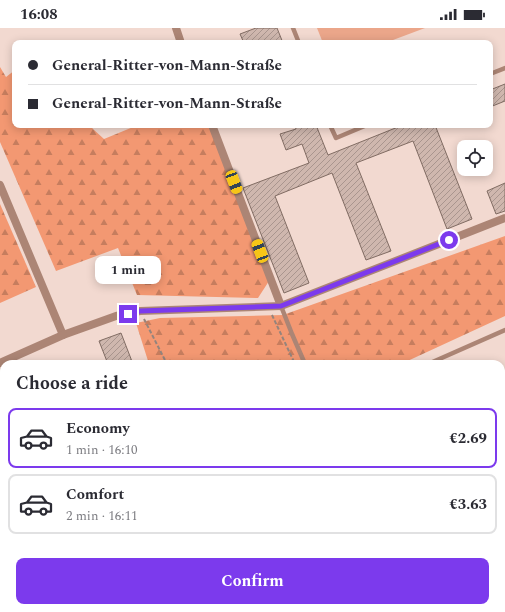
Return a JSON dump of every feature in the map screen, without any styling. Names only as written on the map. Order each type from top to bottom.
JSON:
[{"type":"street","points":[[176,28],[181,40]]},
{"type":"street","points":[[213,128],[281,306]]},
{"type":"street","points":[[0,184],[63,335]]},
{"type":"street","points":[[7,360],[63,335],[116,316],[140,311],[281,306],[505,218]]},
{"type":"lane","points":[[293,28],[297,40]]},
{"type":"lane","points":[[493,73],[505,68]]},
{"type":"lane","points":[[331,128],[336,138],[360,128]]},
{"type":"lane","points":[[281,306],[303,360]]},
{"type":"lane","points":[[437,360],[505,330]]},
{"type":"path","points":[[271,306],[271,312],[293,360]]},
{"type":"path","points":[[140,311],[165,360]]},
{"type":"shaded area","points":[[317,28],[425,28],[393,40],[322,40]]},
{"type":"green space","points":[[0,67],[6,77],[12,72],[12,128],[92,128],[104,139],[131,128],[211,128],[269,281],[258,298],[137,295],[118,248],[56,271],[0,142]]},
{"type":"green space","points":[[0,204],[36,287],[0,303]]},
{"type":"green space","points":[[505,236],[505,316],[410,360],[148,360],[136,323],[160,318],[283,315]]},
{"type":"building","points":[[256,28],[277,28],[282,40],[243,40],[240,34]]},
{"type":"building","points":[[505,84],[505,101],[493,106],[493,89]]},
{"type":"building","points":[[317,128],[328,155],[396,128],[436,128],[472,219],[447,229],[413,141],[356,163],[391,251],[366,260],[332,173],[275,196],[309,283],[284,293],[243,188],[309,163],[302,144],[286,150],[280,134],[296,129]]},
{"type":"building","points":[[505,183],[505,211],[496,214],[487,191]]},
{"type":"building","points":[[121,333],[131,360],[106,360],[99,341]]},
{"type":"route","points":[[128,314],[140,311],[281,306],[449,240]]}]
